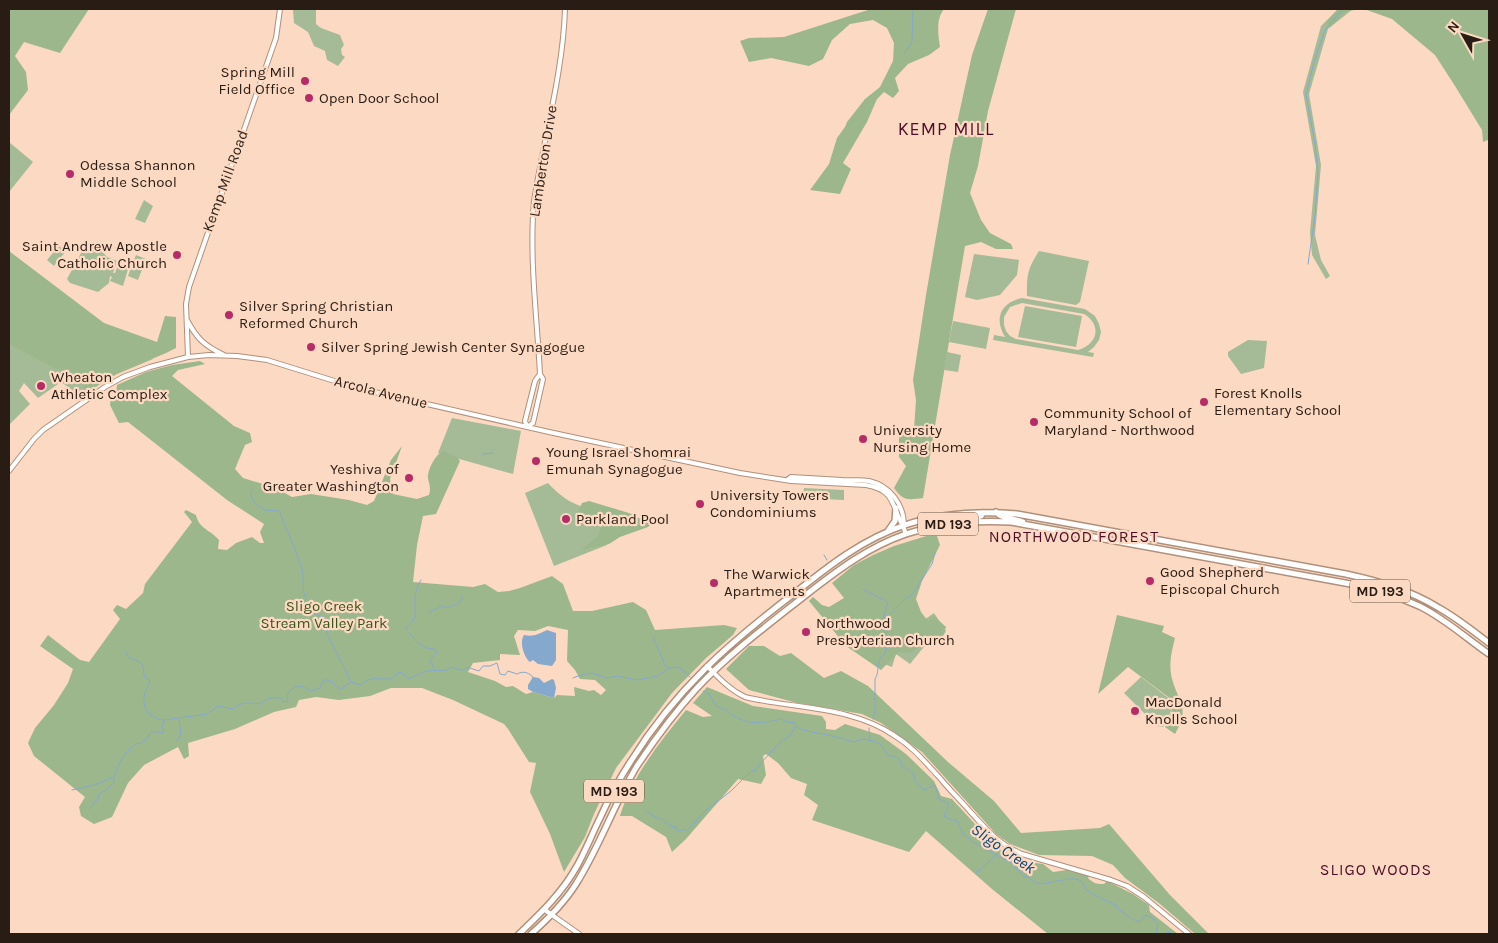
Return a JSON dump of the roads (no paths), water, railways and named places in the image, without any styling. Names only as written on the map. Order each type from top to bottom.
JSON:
[{"type":"main road","points":[[887,533],[895,521],[896,508]]},
{"type":"main road","points":[[941,526],[946,520],[978,517],[983,512]]},
{"type":"main road","points":[[996,512],[999,516],[1014,518],[1028,524]]},
{"type":"main road","name":"MD 193","points":[[519,934],[545,910],[565,885],[577,867],[606,805],[631,761],[664,713],[707,666],[742,634],[844,555],[871,539],[904,526],[953,514],[996,512],[1017,514],[1346,574],[1380,582],[1421,598],[1440,608],[1489,643]]},
{"type":"main road","name":"MD 193","points":[[531,934],[552,915],[573,888],[588,864],[619,799],[645,755],[682,705],[713,672],[759,631],[833,573],[866,552],[906,534],[970,522],[991,521],[1028,524],[1342,582],[1373,589],[1419,606],[1489,654]]},
{"type":"main road","points":[[1180,553],[1182,544]]},
{"type":"main road","points":[[1342,582],[1346,574]]},
{"type":"street","name":"Kemp Mill Road","points":[[188,357],[186,304],[192,276],[276,38],[280,9]]},
{"type":"street","name":"Lamberton Drive","points":[[540,374],[535,381],[525,421],[527,427],[533,423],[543,379],[540,374],[532,218],[538,174],[558,72],[564,9]]},
{"type":"street","points":[[186,318],[200,341],[226,355]]},
{"type":"street","name":"Arcola Avenue","points":[[9,471],[43,430],[123,377],[150,367],[188,357],[226,355],[267,360],[357,388],[527,427],[740,472],[791,482],[878,487],[887,493],[893,501],[906,534]]},
{"type":"street","name":"Arcola Avenue","points":[[787,480],[791,478],[832,479],[869,482],[881,485],[896,498],[904,520],[904,526]]},
{"type":"street","points":[[707,666],[736,693],[745,698],[858,718],[894,734],[919,754],[977,820],[1011,850],[1127,886],[1144,897],[1189,934]]},
{"type":"street","points":[[545,910],[579,934]]},
{"type":"water","points":[[547,630],[556,633],[556,660],[552,666],[538,664],[533,660],[530,662],[524,653],[522,645],[524,635],[538,634]]},
{"type":"water","points":[[533,677],[539,678],[544,683],[552,679],[554,680],[556,688],[554,698],[528,689],[528,685]]},
{"type":"waterway","points":[[905,52],[912,42],[913,9]]},
{"type":"waterway","points":[[1308,264],[1315,216],[1318,174],[1315,144],[1306,95],[1314,62],[1325,30],[1343,9]]},
{"type":"waterway","points":[[483,454],[493,453]]},
{"type":"waterway","points":[[252,490],[251,496],[255,504],[265,510],[279,511],[302,569],[304,591],[309,602],[307,607],[313,613],[326,619],[327,634],[342,663]]},
{"type":"waterway","points":[[885,617],[912,595],[932,564],[935,553]]},
{"type":"waterway","points":[[824,555],[827,560]]},
{"type":"waterway","points":[[407,630],[406,628],[415,618],[415,594],[421,580]]},
{"type":"waterway","points":[[862,589],[888,602],[881,626],[887,638],[887,646],[885,653],[880,659],[875,679],[875,711],[873,719]]},
{"type":"waterway","points":[[429,612],[443,606],[447,608],[459,603],[463,596]]},
{"type":"waterway","points":[[409,633],[426,648],[435,649],[437,652],[430,660],[434,669]]},
{"type":"waterway","points":[[653,637],[665,665],[668,667]]},
{"type":"waterway","points":[[126,651],[128,657],[142,665],[144,676],[150,681],[144,697],[146,710],[152,716],[164,720]]},
{"type":"waterway","name":"Sligo Creek","points":[[72,790],[94,785],[114,777],[122,759],[131,748],[143,742],[152,732],[162,733],[164,730],[162,727],[164,720],[207,714],[218,706],[232,709],[243,704],[261,704],[267,699],[280,698],[283,702],[288,701],[287,695],[298,686],[312,691],[320,688],[324,680],[330,680],[341,689],[351,682],[361,685],[367,680],[392,678],[399,672],[403,673],[408,679],[426,671],[447,670],[451,667],[461,670],[465,670],[467,667],[479,671],[483,666],[497,663],[500,674],[505,675],[508,671],[517,674],[525,672],[533,678]]},
{"type":"waterway","points":[[343,665],[351,682]]},
{"type":"waterway","name":"Sligo Creek","points":[[573,678],[592,673],[607,678],[617,676],[637,680],[658,676],[669,668],[675,667],[680,668],[690,677]]},
{"type":"waterway","name":"Sligo Creek","points":[[703,691],[709,694],[717,707],[746,721],[763,722],[781,719],[795,723],[802,730],[854,742],[863,739],[880,744],[889,756],[894,756],[900,760],[901,765],[914,774],[917,783],[924,790],[934,785],[939,799],[948,803],[944,816],[951,820],[957,820],[963,834],[973,842],[1013,864],[1023,876],[1040,884],[1077,879],[1083,883],[1086,890],[1114,904],[1132,919],[1140,922],[1146,915],[1149,916],[1158,923],[1156,934]]},
{"type":"waterway","points":[[177,741],[181,734],[179,719]]},
{"type":"waterway","points":[[647,812],[657,818],[661,818],[670,826],[676,827],[678,831],[686,829],[687,831],[704,812],[731,791],[751,771],[756,770],[782,740],[789,737],[796,726]]},
{"type":"waterway","points":[[869,728],[870,739]]},
{"type":"waterway","points":[[89,809],[98,799],[99,794],[108,789],[114,782],[114,778]]},
{"type":"waterway","points":[[976,873],[996,855]]},
{"type":"waterway","name":"Sligo Creek","points":[[1165,934],[1168,932],[1171,934]]},
{"type":"place","name":"Spring Mill Field Office","points":[[305,81]]},
{"type":"place","name":"Open Door School","points":[[309,98]]},
{"type":"place","name":"Odessa Shannon Middle School","points":[[70,174]]},
{"type":"place","name":"Saint Andrew Apostle Catholic Church","points":[[177,255]]},
{"type":"place","name":"Silver Spring Christian Reformed Church","points":[[229,315]]},
{"type":"place","name":"Silver Spring Jewish Center Synagogue","points":[[311,347]]},
{"type":"place","name":"Wheaton Athletic Complex","points":[[41,386]]},
{"type":"place","name":"Forest Knolls Elementary School","points":[[1204,402]]},
{"type":"place","name":"Community School of Maryland - Northwood","points":[[1034,422]]},
{"type":"place","name":"University Nursing Home","points":[[863,439]]},
{"type":"place","name":"Young Israel Shomrai Emunah Synagogue","points":[[536,461]]},
{"type":"place","name":"Yeshiva of Greater Washington","points":[[409,478]]},
{"type":"place","name":"University Towers Condominiums","points":[[700,504]]},
{"type":"place","name":"Parkland Pool","points":[[566,519]]},
{"type":"place","name":"Good Shepherd Episcopal Church","points":[[1150,581]]},
{"type":"place","name":"The Warwick Apartments","points":[[714,583]]},
{"type":"place","name":"Northwood Presbyterian Church","points":[[806,632]]},
{"type":"place","name":"MacDonald Knolls School","points":[[1135,711]]},
{"type":"district","name":"KEMP MILL","points":[[946,129]]},
{"type":"district","name":"NORTHWOOD FOREST","points":[[1074,536]]},
{"type":"district","name":"SLIGO WOODS","points":[[1376,869]]},
{"type":"park label","name":"Sligo Creek Stream Valley Park","points":[[324,614]]}]
